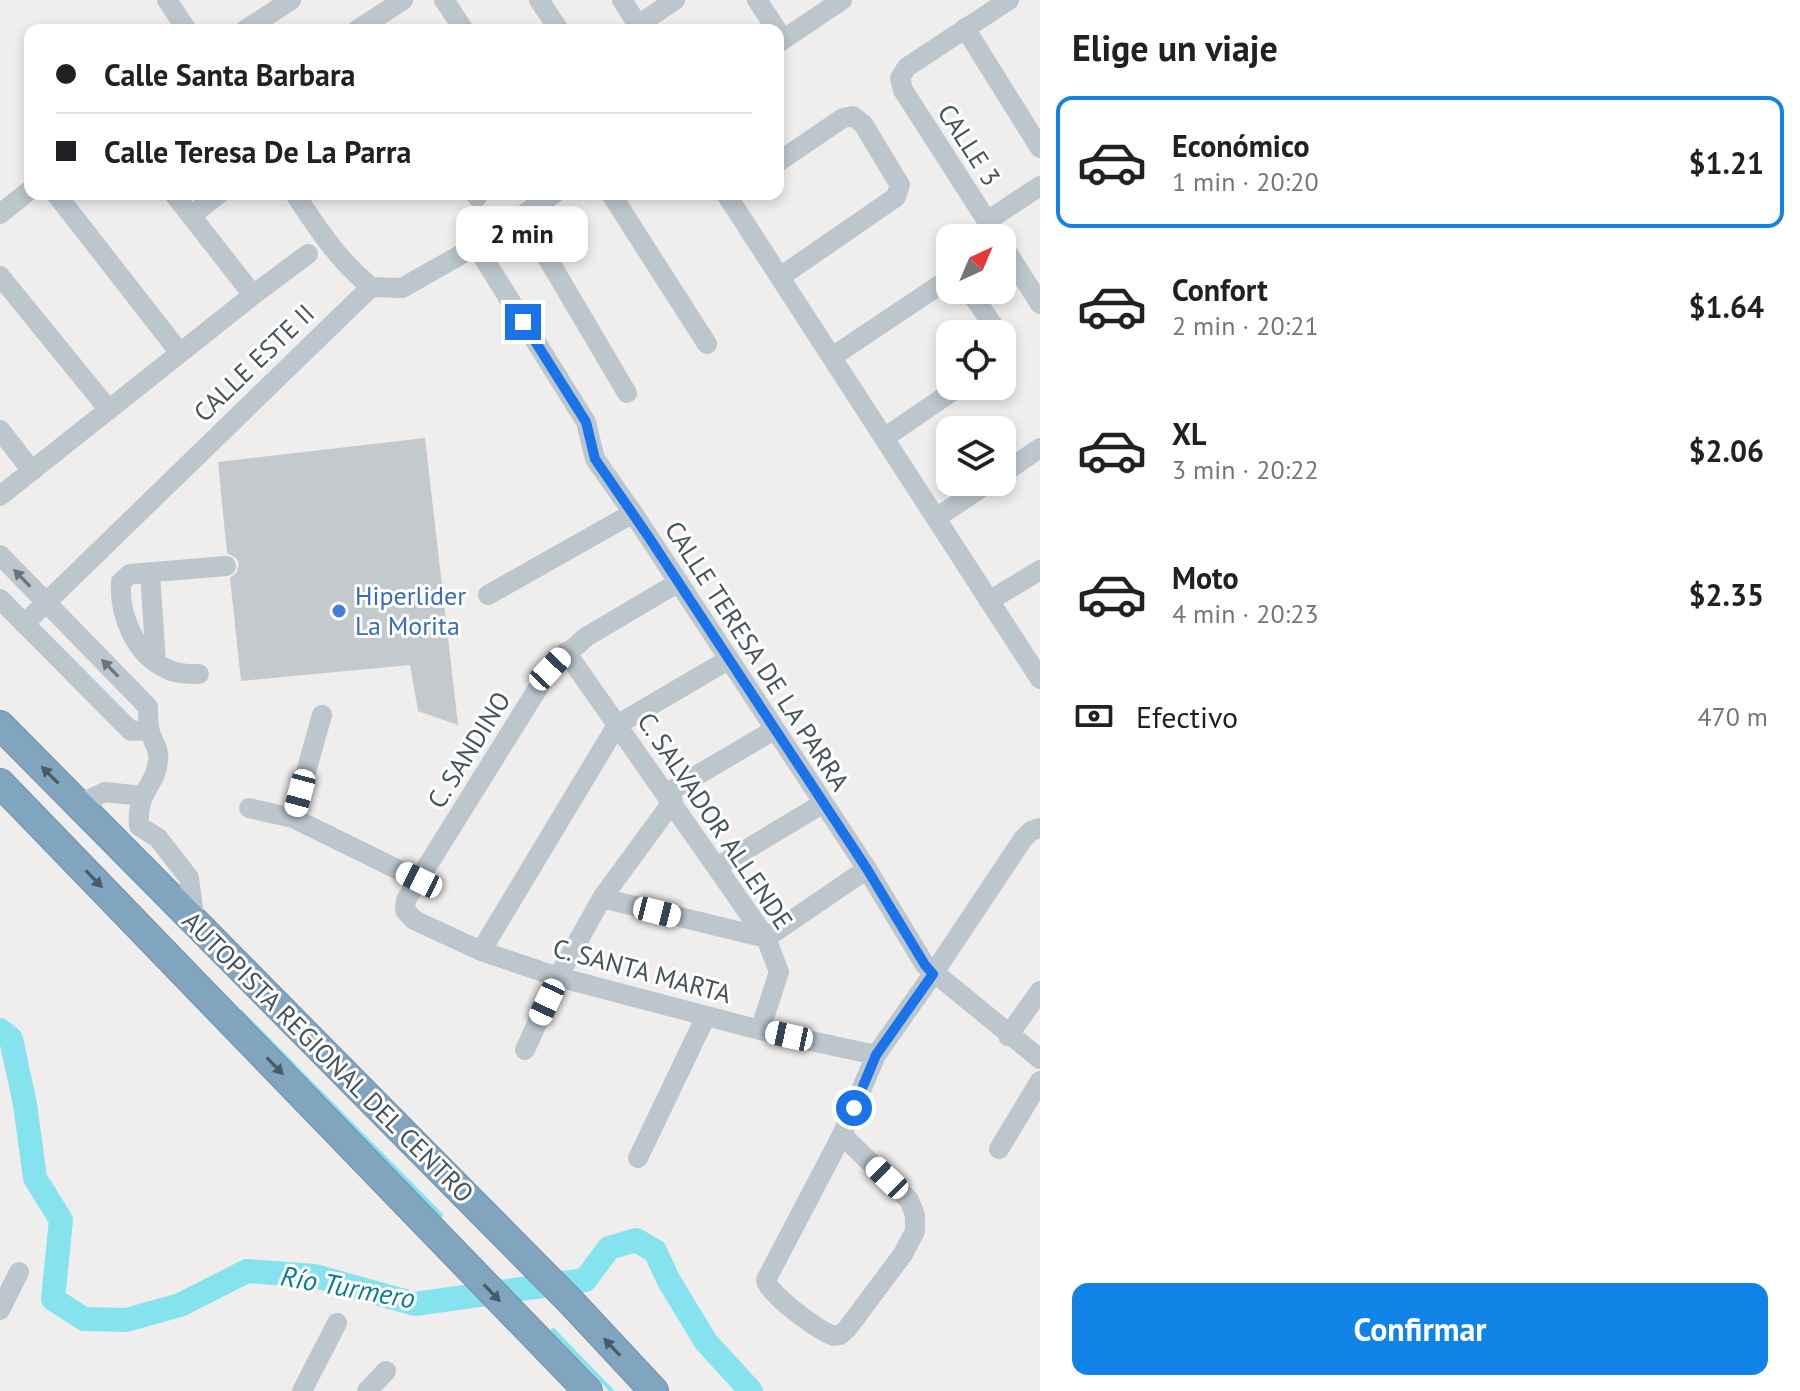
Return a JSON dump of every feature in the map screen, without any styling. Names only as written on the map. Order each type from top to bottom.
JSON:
[{"type":"highway","name":"AUTOPISTA REGIONAL DEL CENTRO","points":[[0,725],[571,1302],[654,1391]]},
{"type":"highway","name":"AUTOPISTA REGIONAL DEL CENTRO","points":[[0,783],[588,1391]]},
{"type":"street","points":[[167,0],[183,24]]},
{"type":"street","points":[[250,24],[266,6],[291,0]]},
{"type":"street","points":[[367,24],[403,0]]},
{"type":"street","points":[[444,0],[460,24]]},
{"type":"street","points":[[539,0],[555,24]]},
{"type":"street","points":[[622,0],[637,24]]},
{"type":"street","points":[[645,24],[675,0]]},
{"type":"street","points":[[757,0],[772,24]]},
{"type":"street","points":[[784,33],[842,0]]},
{"type":"street","points":[[1009,0],[965,28],[1040,148]]},
{"type":"street","name":"CALLE 3","points":[[965,28],[907,67],[900,78],[903,90],[989,224]]},
{"type":"street","points":[[780,277],[896,197],[900,189],[863,124],[853,116],[843,118],[784,158]]},
{"type":"street","points":[[998,224],[1040,186]]},
{"type":"street","points":[[0,214],[24,195]]},
{"type":"street","points":[[61,200],[180,353]]},
{"type":"street","points":[[299,200],[332,250],[350,270],[371,287],[402,288],[476,246],[545,200]]},
{"type":"street","points":[[615,200],[707,344]]},
{"type":"street","points":[[732,200],[1040,679]]},
{"type":"street","points":[[184,201],[253,295]]},
{"type":"street","points":[[522,215],[627,393]]},
{"type":"street","name":"CALLE TERESA DE LA PARRA","points":[[476,246],[586,422],[595,459],[867,869],[925,965],[1008,1036],[1040,1059]]},
{"type":"street","points":[[0,496],[308,254]]},
{"type":"street","points":[[1016,266],[1040,304]]},
{"type":"street","points":[[0,276],[109,410]]},
{"type":"street","name":"CALLE ESTE II","points":[[24,624],[371,287]]},
{"type":"street","points":[[832,357],[936,287]]},
{"type":"street","points":[[884,438],[940,400]]},
{"type":"street","points":[[0,430],[32,471]]},
{"type":"street","points":[[1016,464],[1040,448]]},
{"type":"street","points":[[936,518],[969,496]]},
{"type":"street","points":[[488,595],[633,513]]},
{"type":"street","points":[[0,555],[148,707],[149,730],[159,760],[137,812],[139,826],[131,858]]},
{"type":"street","points":[[199,674],[179,673],[156,662],[131,635],[124,617],[121,587],[125,577],[130,574],[226,566]]},
{"type":"street","points":[[989,601],[1040,570]]},
{"type":"street","points":[[150,573],[156,662]]},
{"type":"street","name":"C. SANDINO","points":[[405,910],[406,900],[550,669],[586,637],[679,582]]},
{"type":"street","points":[[0,599],[131,731],[149,730]]},
{"type":"street","name":"C. SALVADOR ALLENDE","points":[[566,652],[766,938],[779,972],[760,1030]]},
{"type":"street","points":[[481,951],[617,725],[728,660]]},
{"type":"street","points":[[293,818],[322,715]]},
{"type":"street","points":[[525,1050],[558,977],[602,898],[670,797],[774,730]]},
{"type":"street","points":[[79,804],[105,792],[142,796]]},
{"type":"street","points":[[717,867],[822,804]]},
{"type":"street","points":[[249,808],[293,818],[419,880]]},
{"type":"street","points":[[139,826],[158,838],[189,878],[195,923]]},
{"type":"street","points":[[842,1135],[909,1200],[915,1215],[915,1231],[903,1254],[840,1335],[828,1334],[774,1294],[766,1285],[766,1280],[842,1135],[876,1055],[1023,839],[1040,828]]},
{"type":"street","points":[[602,898],[766,938],[867,869]]},
{"type":"street","name":"C. SANTA MARTA","points":[[405,910],[414,920],[481,951],[558,977],[760,1030],[876,1055]]},
{"type":"street","points":[[1008,1036],[1040,991]]},
{"type":"street","points":[[638,1158],[706,1016]]},
{"type":"street","points":[[999,1149],[1040,1081]]},
{"type":"street","points":[[0,1310],[19,1272]]},
{"type":"street","points":[[310,1387],[337,1323]]},
{"type":"street","points":[[367,1391],[386,1371]]},
{"type":"building","name":"Hiperlider La Morita","points":[[425,438],[458,725],[418,711],[410,665],[241,681],[230,578],[237,572],[239,564],[227,553],[218,462]]},
{"type":"waterway","points":[[241,1012],[441,1215]]},
{"type":"waterway","name":"Río Turmero","points":[[0,1030],[11,1039],[25,1104],[35,1178],[61,1220],[53,1299],[84,1319],[126,1320],[180,1305],[247,1271],[315,1276],[415,1304],[585,1280],[609,1248],[636,1240],[655,1251],[669,1281],[706,1342],[751,1391]]},
{"type":"waterway","points":[[553,1330],[612,1391]]},
{"type":"place","name":"Hiperlider La Morita","points":[[339,611]]},
{"type":"route","points":[[523,322],[586,422],[595,459],[679,582],[933,974],[876,1055],[854,1108]]}]
